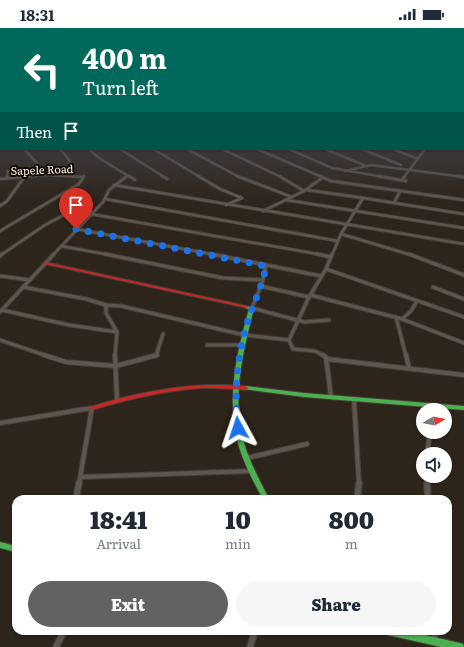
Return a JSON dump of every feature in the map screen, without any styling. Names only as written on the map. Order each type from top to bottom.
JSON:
[{"type":"main road","points":[[45,264],[252,308],[242,345],[236,411],[238,428],[247,458],[264,495]]},
{"type":"main road","points":[[92,408],[117,400],[170,390],[203,386],[354,400],[464,408]]},
{"type":"main road","points":[[0,545],[12,548]]},
{"type":"main road","points":[[405,635],[460,647]]},
{"type":"street","points":[[25,150],[37,163],[39,171],[36,176]]},
{"type":"street","points":[[61,150],[70,161],[68,176]]},
{"type":"street","points":[[90,150],[99,158],[135,180]]},
{"type":"street","points":[[122,150],[167,179]]},
{"type":"street","points":[[154,150],[220,189],[242,198],[225,206]]},
{"type":"street","points":[[189,150],[239,177],[292,197]]},
{"type":"street","points":[[224,150],[306,190],[464,214]]},
{"type":"street","points":[[259,150],[322,178],[464,200]]},
{"type":"street","points":[[291,150],[332,168],[406,181]]},
{"type":"street","points":[[328,150],[366,165],[411,169],[464,177]]},
{"type":"street","points":[[364,150],[411,169]]},
{"type":"street","points":[[395,150],[418,159]]},
{"type":"street","points":[[402,180],[424,150]]},
{"type":"street","points":[[345,171],[366,165]]},
{"type":"street","points":[[7,178],[8,171]]},
{"type":"street","points":[[0,206],[7,201],[25,176]]},
{"type":"street","name":"Sapele Road","points":[[0,179],[25,176],[84,176],[79,184],[0,231]]},
{"type":"street","points":[[1,311],[91,214],[114,185],[127,176]]},
{"type":"street","points":[[262,212],[306,190],[322,178]]},
{"type":"street","points":[[114,185],[225,206],[349,224],[464,244]]},
{"type":"street","points":[[394,203],[400,191]]},
{"type":"street","points":[[105,198],[338,241]]},
{"type":"street","points":[[331,397],[327,359],[322,352],[293,349],[289,340],[309,296],[326,269],[338,241],[363,198]]},
{"type":"street","points":[[286,200],[464,228]]},
{"type":"street","points":[[91,214],[331,257]]},
{"type":"street","points":[[0,256],[45,225],[62,216]]},
{"type":"street","points":[[76,229],[321,276]]},
{"type":"street","points":[[342,234],[464,275]]},
{"type":"street","points":[[61,246],[223,278],[263,280]]},
{"type":"street","points":[[266,266],[263,280],[252,308],[309,322],[329,320]]},
{"type":"street","points":[[326,269],[464,317]]},
{"type":"street","points":[[0,276],[30,280]]},
{"type":"street","points":[[260,286],[402,318],[464,343]]},
{"type":"street","points":[[23,287],[86,299],[106,305],[121,306],[244,335],[289,340]]},
{"type":"street","points":[[434,287],[464,298]]},
{"type":"street","points":[[402,318],[411,311],[418,301]]},
{"type":"street","points":[[106,305],[106,313],[117,332],[114,345],[118,383],[117,400]]},
{"type":"street","points":[[1,311],[69,325],[117,332]]},
{"type":"street","points":[[396,317],[409,368]]},
{"type":"street","points":[[0,340],[60,361],[116,366],[156,356],[163,334]]},
{"type":"street","points":[[207,345],[242,345]]},
{"type":"street","points":[[327,359],[464,375]]},
{"type":"street","points":[[354,400],[359,481],[357,495]]},
{"type":"street","points":[[0,423],[92,408],[77,495]]},
{"type":"street","points":[[247,458],[307,444]]},
{"type":"street","points":[[81,477],[252,471]]},
{"type":"street","points":[[427,483],[428,495]]},
{"type":"street","points":[[56,647],[62,635]]},
{"type":"street","points":[[250,647],[254,635]]},
{"type":"street","points":[[434,635],[435,642]]},
{"type":"traffic: fast","points":[[247,307],[252,308],[243,341],[237,375],[237,426],[243,450],[264,495]]},
{"type":"traffic: fast","points":[[245,388],[304,395],[464,408]]},
{"type":"traffic: fast","points":[[0,545],[12,548]]},
{"type":"traffic: fast","points":[[406,635],[460,647]]},
{"type":"traffic: jam","points":[[45,263],[247,307]]},
{"type":"traffic: jam","points":[[92,408],[149,393],[168,390],[206,386],[245,388]]},
{"type":"route","points":[[76,229],[140,240],[266,266],[242,345],[237,388],[236,411],[238,428]]}]
